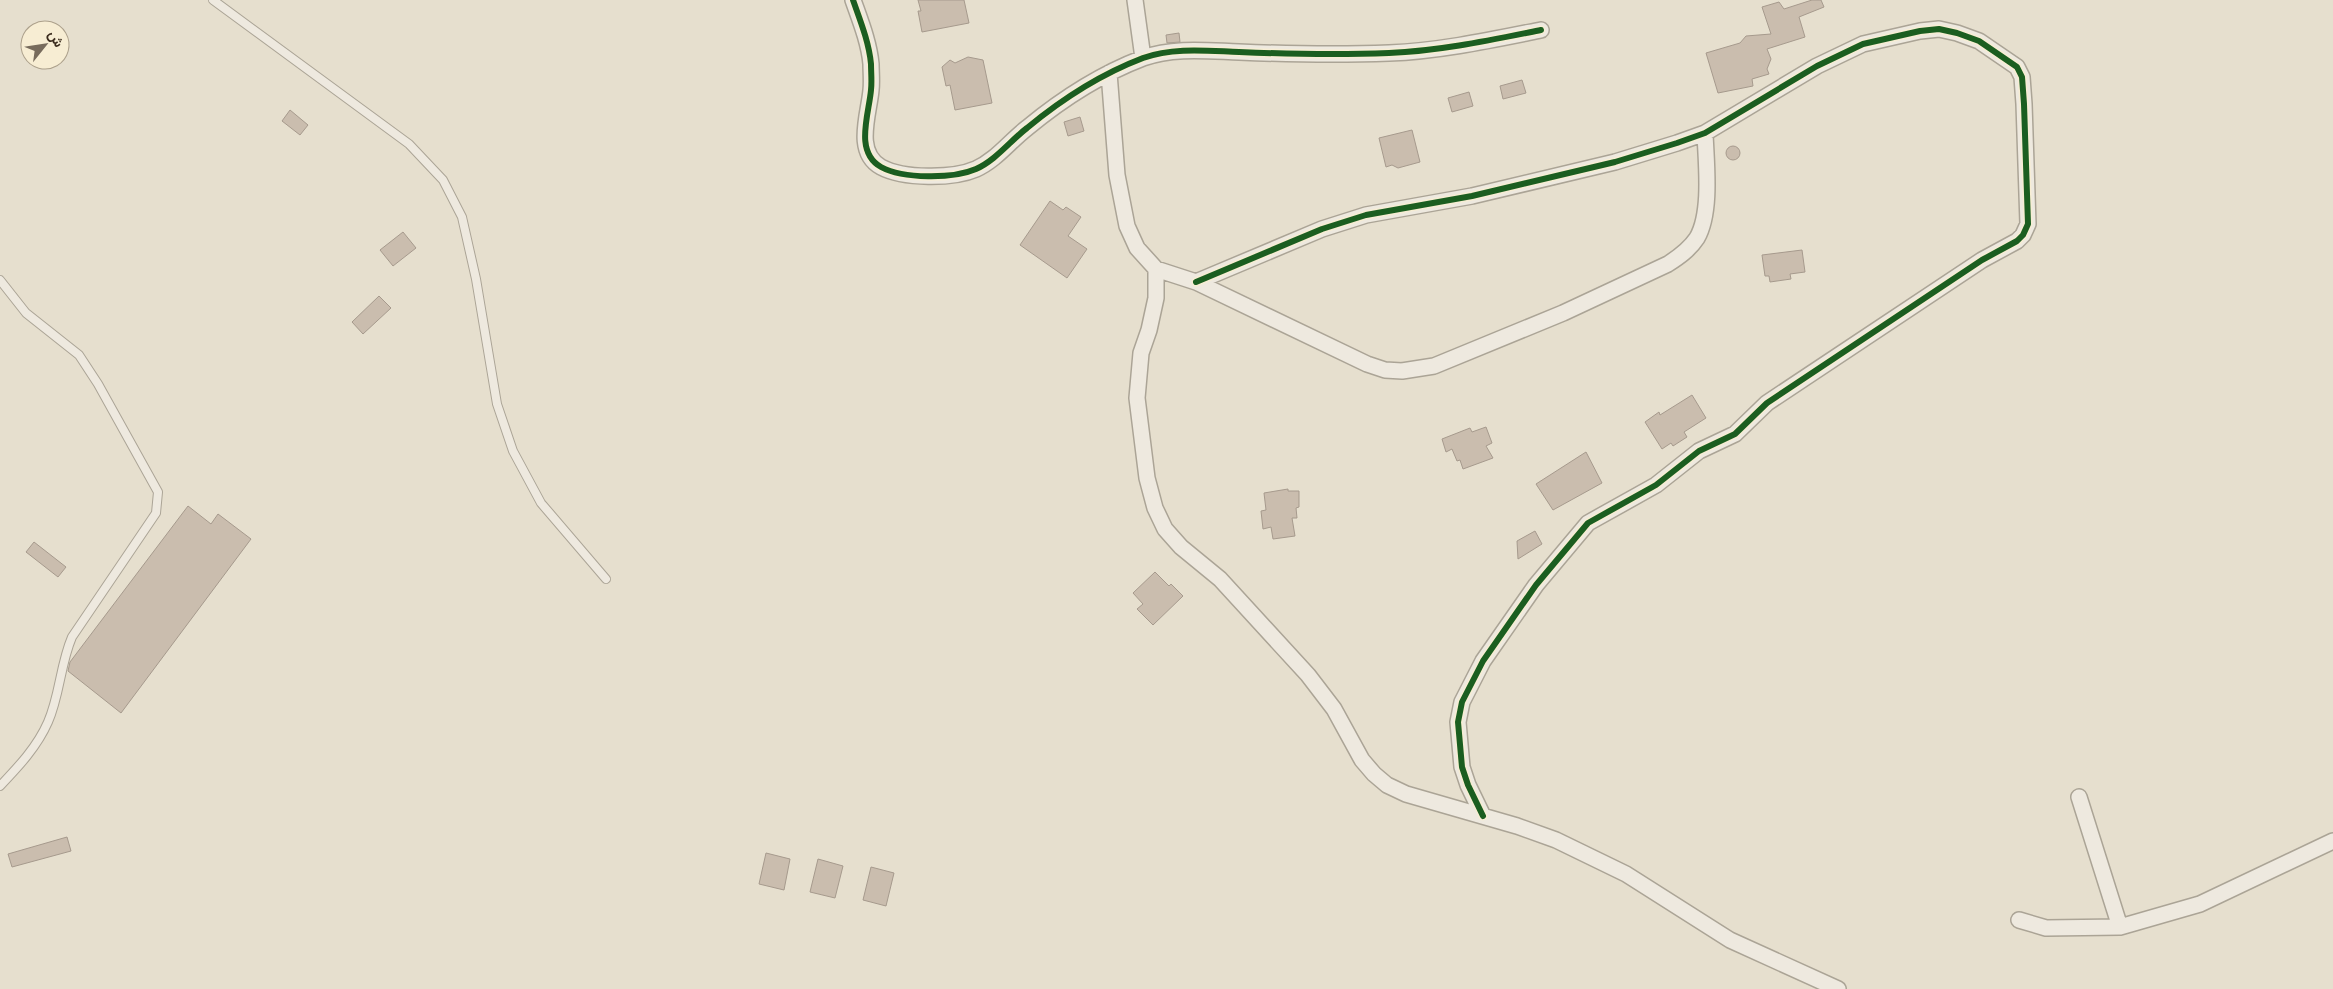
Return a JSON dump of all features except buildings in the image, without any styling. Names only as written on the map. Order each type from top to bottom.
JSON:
[{"type":"street","points":[[853,0],[863,28],[871,62],[871,88],[864,133],[866,147],[871,159],[881,167],[895,172],[946,176],[975,169],[985,164],[1057,105],[1109,73],[1160,52],[1209,49],[1238,52],[1390,53],[1486,41],[1541,30]]},
{"type":"street","points":[[1135,0],[1143,58]]},
{"type":"street","points":[[1196,282],[1322,229],[1366,215],[1472,196],[1615,162],[1705,133],[1817,66],[1863,44],[1920,31],[1939,29],[1979,41],[2008,59],[2018,68],[2022,77],[2028,224],[2023,235],[1974,265],[1767,403],[1736,434],[1698,451],[1656,485],[1588,523],[1536,585],[1483,661],[1462,702],[1458,722],[1462,768],[1483,816]]},
{"type":"street","points":[[1109,73],[1117,174],[1125,219],[1137,248],[1156,269],[1196,282],[1367,364],[1385,370],[1402,371],[1434,366],[1564,314],[1668,264],[1682,255],[1697,237],[1704,214],[1706,191],[1705,133]]},
{"type":"street","points":[[1156,269],[1156,298],[1149,330],[1141,353],[1136,398],[1147,478],[1155,508],[1165,529],[1181,547],[1220,578],[1308,674],[1334,709],[1362,760],[1374,774],[1387,785],[1406,794],[1548,837],[1587,854],[1626,874],[1730,940],[1838,989]]},
{"type":"street","points":[[2079,797],[2120,927]]},
{"type":"street","points":[[2019,920],[2046,928],[2120,927],[2200,904],[2333,841]]},
{"type":"lane","points":[[213,0],[409,144],[443,180],[462,217],[476,279],[497,404],[513,451],[541,503],[606,579]]},
{"type":"lane","points":[[0,280],[26,312],[79,356],[98,384],[158,492],[156,513],[72,637],[64,657],[60,685],[48,722],[29,755],[0,786]]},
{"type":"cycle path","points":[[853,0],[866,39],[871,64],[871,87],[865,132],[868,152],[881,167],[890,171],[915,176],[955,175],[976,169],[996,156],[1040,117],[1068,97],[1127,64],[1167,52],[1314,54],[1408,52],[1541,30]]},
{"type":"cycle path","points":[[1196,282],[1322,229],[1366,215],[1472,196],[1615,162],[1677,143],[1705,133],[1817,66],[1863,44],[1920,31],[1939,29],[1979,41],[2017,67],[2022,77],[2024,104],[2028,224],[2023,235],[2017,241],[1982,260],[1767,403],[1735,434],[1699,451],[1656,485],[1588,523],[1536,585],[1483,661],[1462,702],[1458,722],[1462,767],[1468,785],[1483,816]]}]
